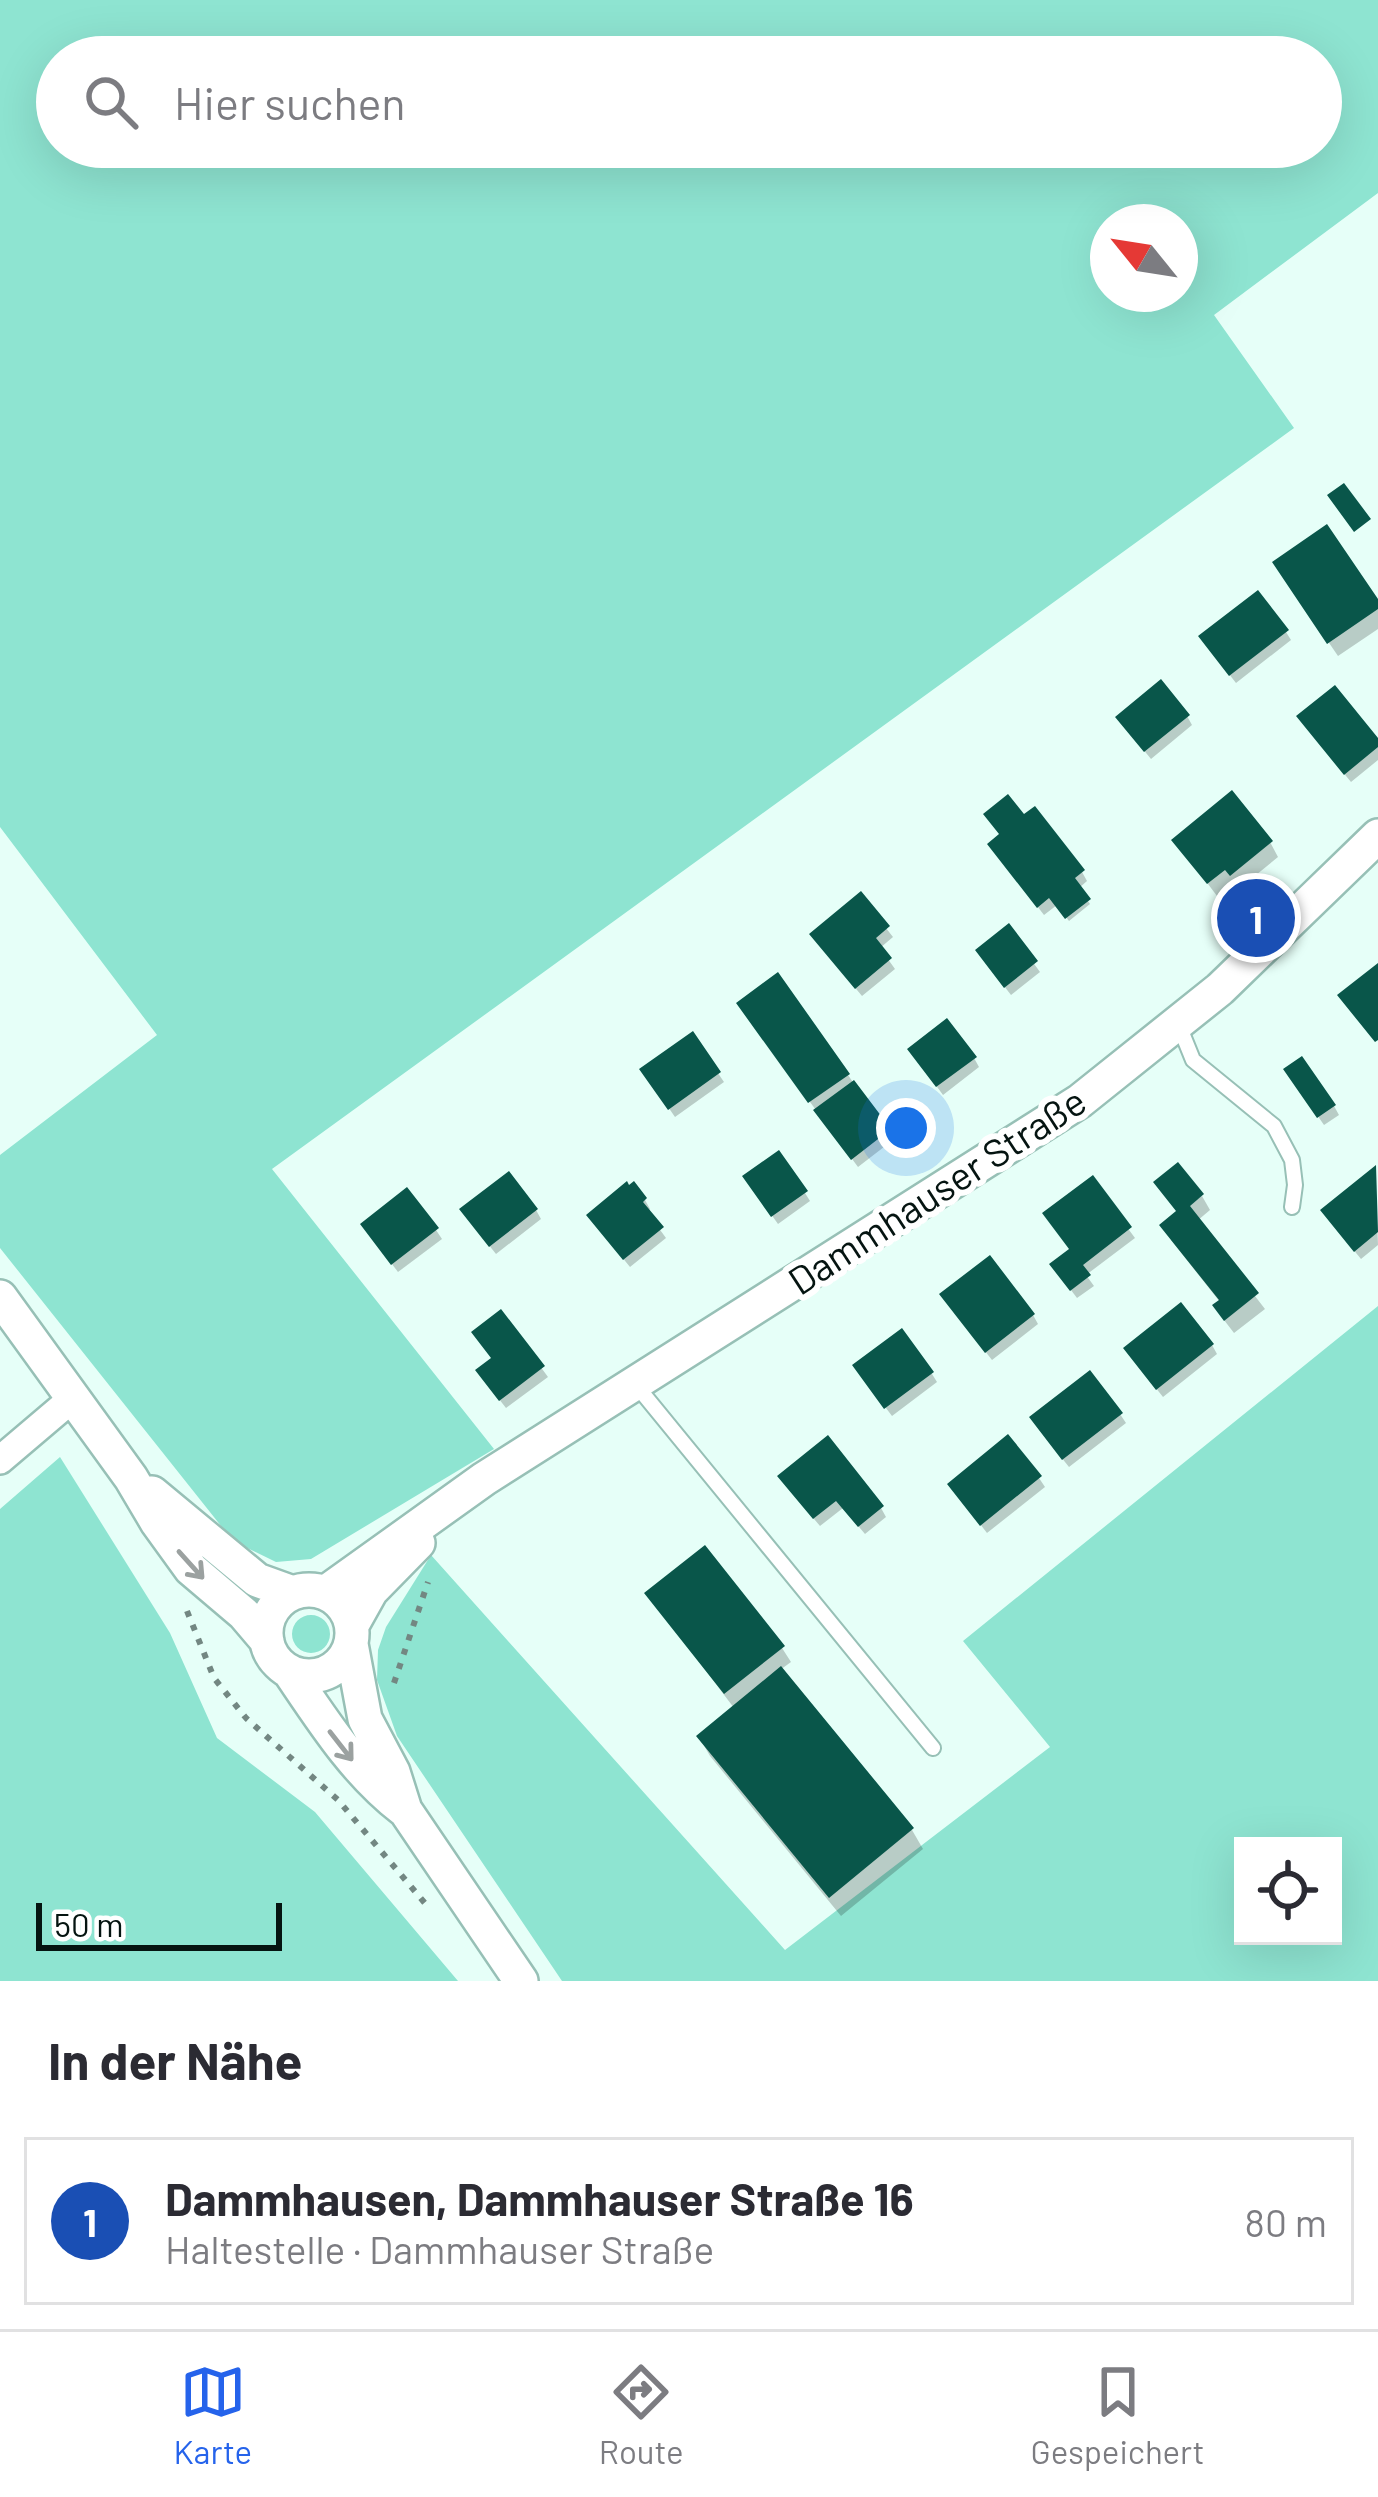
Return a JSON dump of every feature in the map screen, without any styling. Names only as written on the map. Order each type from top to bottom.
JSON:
[{"type":"street","name":"Dammhauser Straße","points":[[309,1593],[1080,1101],[1220,989],[1378,836]]},
{"type":"street","points":[[0,1297],[191,1569],[244,1614],[376,1788],[405,1810]]},
{"type":"street","points":[[0,1460],[73,1398]]},
{"type":"street","points":[[131,1478],[256,1580],[343,1605],[365,1719],[393,1772],[405,1810],[521,1981]]},
{"type":"street","name":"Dammhauser Straße","points":[[352,1635],[371,1591],[460,1498]]},
{"type":"street","points":[[267,1640],[273,1608],[309,1593]]},
{"type":"street","points":[[289,1671],[304,1676],[326,1673],[340,1664],[352,1635]]},
{"type":"lane","points":[[1178,1023],[1193,1060],[1274,1126],[1292,1160],[1292,1207]]},
{"type":"lane","points":[[636,1385],[933,1748]]},
{"type":"path","points":[[365,1719],[388,1703],[430,1577]]},
{"type":"path","points":[[186,1608],[214,1678],[246,1718],[338,1799],[435,1917]]},
{"type":"path","points":[[285,1751],[331,1732]]},
{"type":"green space","points":[[0,0],[1378,0],[1378,193],[1214,315],[1294,428],[272,1169],[494,1449],[311,1559],[276,1562],[233,1541],[0,1248],[0,1155],[157,1035],[0,827]]},
{"type":"green space","points":[[1378,1306],[1378,1981],[562,1981],[397,1736],[377,1680],[378,1650],[386,1627],[431,1555],[785,1950],[1050,1747],[963,1641]]},
{"type":"green space","points":[[60,1457],[170,1633],[217,1738],[315,1812],[458,1981],[0,1981],[0,1509]]},
{"type":"green space","points":[[311,1615],[325,1620],[330,1634],[325,1648],[311,1653],[297,1648],[292,1634],[297,1620]]},
{"type":"building","points":[[1344,483],[1371,519],[1354,532],[1327,495]]},
{"type":"building","points":[[1327,524],[1378,599],[1378,609],[1327,644],[1272,562]]},
{"type":"building","points":[[1258,590],[1289,630],[1229,676],[1198,636]]},
{"type":"building","points":[[1161,679],[1190,715],[1144,752],[1115,717]]},
{"type":"building","points":[[1335,685],[1378,738],[1378,747],[1344,775],[1296,716]]},
{"type":"building","points":[[1232,790],[1273,841],[1230,876],[1225,870],[1207,884],[1171,840]]},
{"type":"building","points":[[1008,794],[1024,814],[1035,806],[1085,870],[1075,878],[1091,899],[1065,919],[1049,898],[1037,908],[987,844],[999,834],[983,814]]},
{"type":"building","points":[[861,891],[890,926],[876,938],[892,958],[855,989],[809,934]]},
{"type":"building","points":[[1009,923],[1038,961],[1004,988],[975,950]]},
{"type":"building","points":[[1378,963],[1378,1040],[1375,1042],[1337,995]]},
{"type":"building","points":[[778,972],[850,1074],[808,1103],[736,1003]]},
{"type":"building","points":[[947,1018],[977,1057],[936,1087],[907,1049]]},
{"type":"building","points":[[693,1031],[721,1072],[668,1110],[639,1069]]},
{"type":"building","points":[[1302,1056],[1336,1105],[1317,1118],[1283,1069]]},
{"type":"building","points":[[854,1080],[891,1129],[851,1160],[813,1110]]},
{"type":"building","points":[[779,1150],[808,1191],[771,1217],[742,1176]]},
{"type":"building","points":[[1178,1162],[1204,1194],[1190,1206],[1259,1293],[1224,1321],[1212,1305],[1219,1300],[1159,1225],[1176,1211],[1153,1182]]},
{"type":"building","points":[[1376,1165],[1378,1232],[1354,1252],[1320,1210]]},
{"type":"building","points":[[509,1171],[538,1209],[489,1247],[459,1209]]},
{"type":"building","points":[[1093,1175],[1132,1227],[1083,1265],[1091,1275],[1070,1291],[1049,1264],[1069,1249],[1042,1213]]},
{"type":"building","points":[[627,1181],[629,1185],[634,1181],[647,1198],[643,1202],[664,1227],[623,1260],[586,1215]]},
{"type":"building","points":[[407,1187],[439,1228],[391,1265],[360,1224]]},
{"type":"building","points":[[990,1255],[1035,1314],[985,1353],[939,1294]]},
{"type":"building","points":[[1181,1302],[1214,1344],[1156,1390],[1123,1348]]},
{"type":"building","points":[[501,1309],[545,1366],[499,1401],[475,1370],[491,1358],[471,1332]]},
{"type":"building","points":[[902,1328],[934,1372],[884,1409],[852,1365]]},
{"type":"building","points":[[1090,1370],[1123,1413],[1062,1460],[1029,1417]]},
{"type":"building","points":[[1008,1434],[1042,1476],[980,1526],[947,1484]]},
{"type":"building","points":[[828,1435],[884,1506],[858,1527],[836,1501],[813,1519],[777,1476]]},
{"type":"building","points":[[705,1545],[785,1646],[724,1694],[644,1593]]},
{"type":"building","points":[[781,1666],[914,1828],[829,1898],[696,1736]]},
{"type":"place","name":"Dammhausen, Dammhauser Straße 16","points":[[1256,918]]}]
